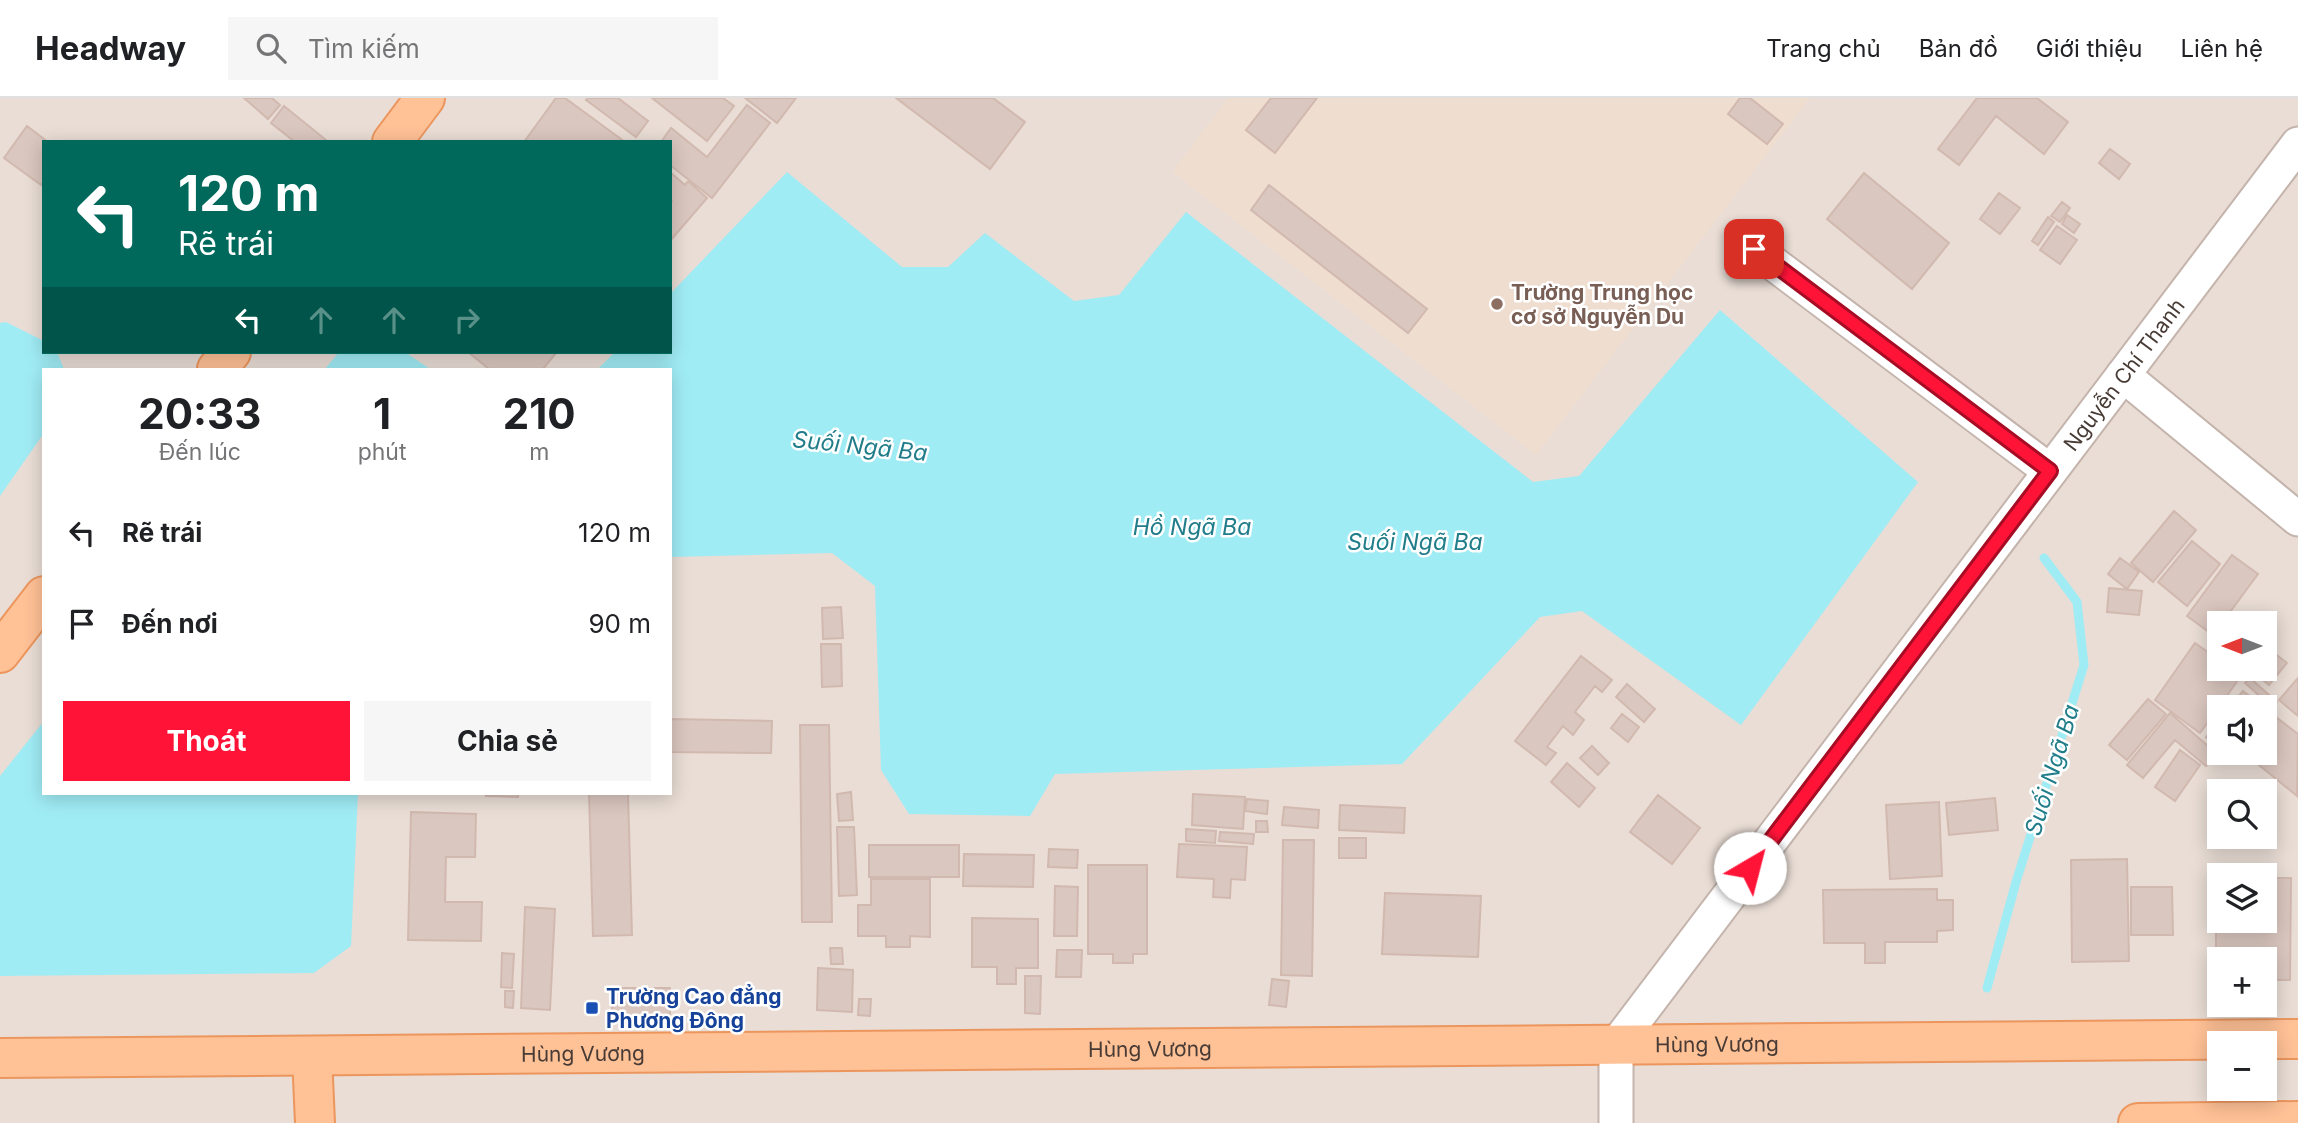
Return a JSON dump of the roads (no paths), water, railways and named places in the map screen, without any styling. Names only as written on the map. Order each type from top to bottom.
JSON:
[{"type":"main road","points":[[394,140],[425,98]]},
{"type":"main road","points":[[218,368],[229,354]]},
{"type":"main road","points":[[0,653],[42,599]]},
{"type":"main road","name":"Hùng Vương","points":[[0,1058],[2298,1039]]},
{"type":"main road","points":[[312,1056],[315,1123]]},
{"type":"main road","points":[[2138,1123],[2298,1121]]},
{"type":"street","name":"Nguyễn Chí Thanh","points":[[1616,1045],[2298,144]]},
{"type":"street","points":[[1754,249],[2050,471]]},
{"type":"street","points":[[2123,375],[2298,519]]},
{"type":"street","points":[[1616,1045],[1616,1123]]},
{"type":"water","name":"Hồ Ngã Ba","points":[[787,172],[902,267],[948,267],[985,233],[1074,301],[1119,295],[1186,212],[1533,482],[1579,476],[1720,310],[1918,482],[1741,725],[1582,611],[1540,617],[1402,764],[1055,774],[1030,816],[909,814],[881,770],[875,586],[832,553],[672,557],[672,368],[599,368],[613,354],[672,354],[672,292]]},
{"type":"water","points":[[6,322],[42,340],[42,354],[58,354],[64,368],[42,368],[42,436],[0,496],[0,323]]},
{"type":"water","points":[[337,354],[408,354],[429,368],[326,368]]},
{"type":"water","points":[[42,724],[42,795],[358,795],[351,946],[314,973],[0,976],[0,776]]},
{"type":"waterway","name":"Suối Ngã Ba","points":[[1987,988],[2016,882],[2084,665],[2077,602],[2044,558]]},
{"type":"place","name":"Trường Trung học cơ sở Nguyễn Du","points":[[1497,304]]},
{"type":"place","name":"Trường Cao đẳng Phương Đông","points":[[592,1008]]}]
